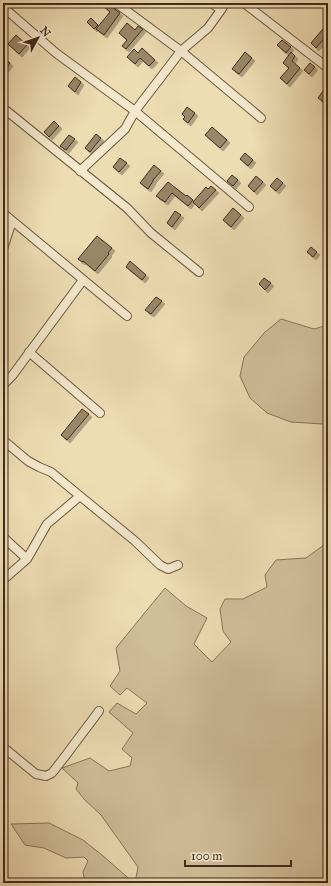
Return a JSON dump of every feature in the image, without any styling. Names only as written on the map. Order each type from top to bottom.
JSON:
[{"type":"street","points":[[116,3],[181,51],[261,118]]},
{"type":"street","points":[[80,170],[120,134],[181,51],[208,28],[223,7],[212,3]]},
{"type":"street","points":[[244,3],[328,68]]},
{"type":"street","points":[[3,7],[56,53],[135,112],[249,207]]},
{"type":"street","points":[[3,108],[122,204],[156,237],[199,272]]},
{"type":"street","points":[[3,214],[127,316]]},
{"type":"street","points":[[3,249],[12,221]]},
{"type":"street","points":[[3,385],[12,376],[83,280]]},
{"type":"street","points":[[29,352],[100,413]]},
{"type":"street","points":[[3,440],[28,461],[51,472],[135,541],[160,565],[168,569],[178,565]]},
{"type":"street","points":[[3,580],[27,559],[47,524],[80,496]]},
{"type":"street","points":[[3,537],[27,559]]},
{"type":"street","points":[[3,747],[36,774],[46,776],[52,773],[99,711]]},
{"type":"shaded area","points":[[281,319],[314,329],[328,325],[328,423],[291,422],[267,413],[250,398],[240,376],[244,357],[265,332]]},
{"type":"shaded area","points":[[328,542],[328,883],[135,883],[138,867],[101,815],[76,789],[78,783],[62,768],[90,758],[109,771],[130,766],[132,758],[122,749],[133,733],[109,712],[117,703],[136,714],[147,703],[127,688],[120,695],[110,686],[120,671],[116,648],[165,588],[186,606],[207,618],[194,644],[212,662],[231,642],[223,631],[220,609],[225,599],[243,599],[267,587],[265,575],[276,560],[306,558]]},
{"type":"shaded area","points":[[49,823],[83,840],[134,883],[85,883],[83,872],[88,861],[84,857],[66,858],[44,848],[25,845],[11,824]]},
{"type":"building","points":[[100,3],[111,3],[112,7],[120,13],[104,35],[96,29],[110,12]]},
{"type":"building","points":[[91,18],[98,25],[94,29],[87,22]]},
{"type":"building","points":[[127,23],[135,30],[138,26],[143,29],[126,49],[122,46],[127,40],[119,33]]},
{"type":"building","points":[[328,23],[328,34],[316,48],[311,43]]},
{"type":"building","points":[[16,35],[27,45],[19,54],[8,44]]},
{"type":"building","points":[[282,40],[291,47],[286,53],[277,45]]},
{"type":"building","points":[[142,48],[155,60],[149,66],[140,58],[135,64],[127,57],[134,49],[138,53]]},
{"type":"building","points":[[245,52],[252,58],[239,74],[232,69]]},
{"type":"building","points":[[291,52],[295,56],[292,61],[300,68],[287,84],[280,78],[289,68],[283,63]]},
{"type":"building","points":[[3,57],[10,63],[3,72]]},
{"type":"building","points":[[310,63],[315,67],[309,74],[304,70]]},
{"type":"building","points":[[75,77],[81,82],[75,92],[68,86]]},
{"type":"building","points":[[328,84],[328,105],[318,98]]},
{"type":"building","points":[[187,107],[195,113],[188,123],[183,119],[185,117],[182,114]]},
{"type":"building","points":[[54,121],[59,126],[49,137],[44,132]]},
{"type":"building","points":[[212,127],[227,140],[220,148],[205,135]]},
{"type":"building","points":[[96,134],[101,138],[90,152],[85,148]]},
{"type":"building","points":[[69,135],[75,139],[66,150],[60,146]]},
{"type":"building","points":[[245,153],[253,160],[248,166],[240,159]]},
{"type":"building","points":[[120,158],[127,163],[119,172],[113,167]]},
{"type":"building","points":[[154,165],[161,171],[153,180],[148,189],[140,183]]},
{"type":"building","points":[[232,175],[238,180],[233,186],[227,181]]},
{"type":"building","points":[[256,176],[263,182],[254,192],[248,186]]},
{"type":"building","points":[[277,178],[283,183],[276,191],[270,186]]},
{"type":"building","points":[[168,182],[193,200],[188,206],[172,193],[165,202],[156,196]]},
{"type":"building","points":[[211,186],[216,190],[199,208],[193,202],[206,187],[208,189]]},
{"type":"building","points":[[233,208],[241,215],[231,227],[223,220]]},
{"type":"building","points":[[175,211],[181,215],[172,227],[167,223]]},
{"type":"building","points":[[97,236],[112,248],[95,271],[83,261],[82,262],[78,259]]},
{"type":"building","points":[[311,247],[317,252],[313,257],[307,252]]},
{"type":"building","points":[[130,261],[146,275],[142,280],[126,267]]},
{"type":"building","points":[[264,278],[271,283],[265,290],[259,284]]},
{"type":"building","points":[[156,297],[162,301],[151,314],[145,310]]},
{"type":"building","points":[[82,409],[89,414],[67,440],[61,435]]}]
